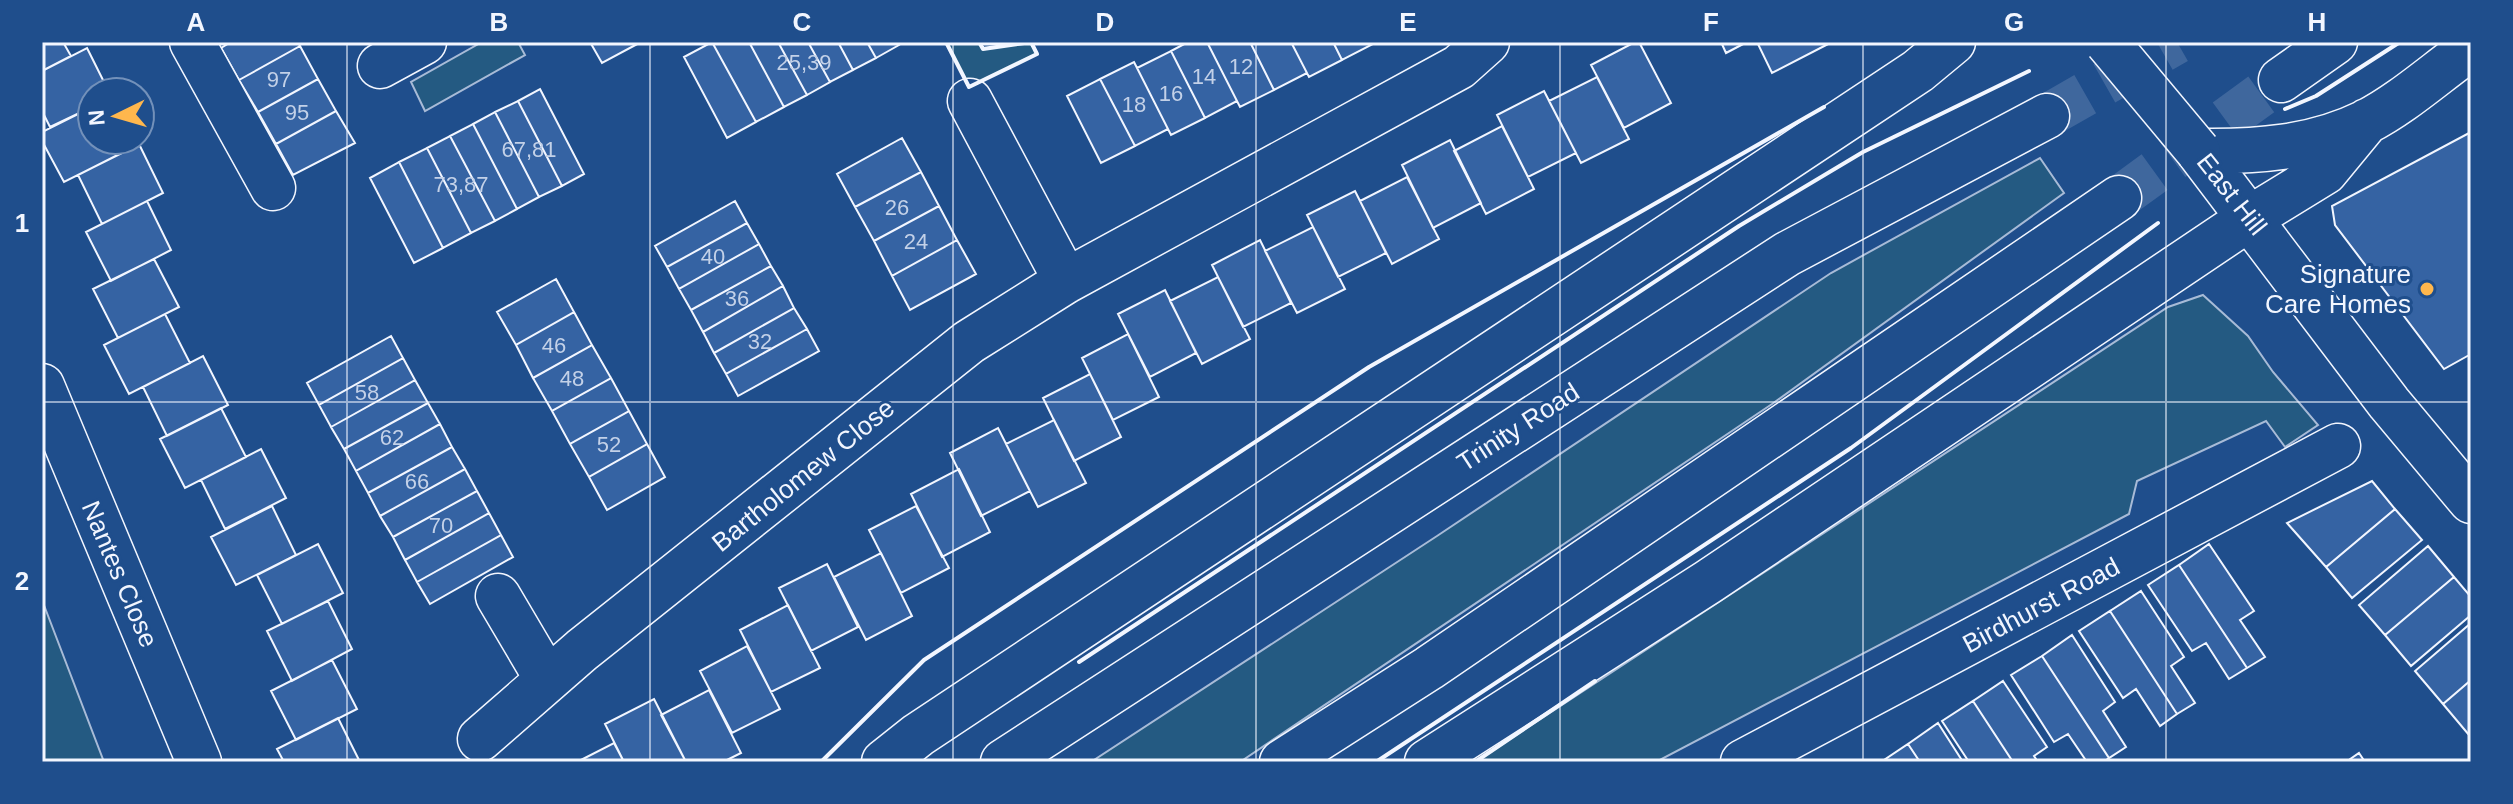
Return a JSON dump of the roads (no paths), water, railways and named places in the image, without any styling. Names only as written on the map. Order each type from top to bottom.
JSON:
[{"type":"main road","points":[[192,42],[273,188]]},
{"type":"main road","points":[[380,66],[424,42]]},
{"type":"main road","name":"Bartholomew Close","points":[[480,739],[547,679],[969,342],[1066,281],[1459,67],[1487,42]]},
{"type":"main road","points":[[884,762],[918,735],[1918,71],[1953,42]]},
{"type":"main road","name":"East Hill","points":[[2107,42],[2218,159],[2250,218],[2389,403],[2471,501]]},
{"type":"main road","points":[[2281,80],[2335,42]]},
{"type":"main road","points":[[2218,159],[2309,142],[2367,121],[2471,48]]},
{"type":"main road","points":[[970,101],[1066,281]]},
{"type":"main road","name":"Trinity Road","points":[[1003,762],[1787,254],[2047,116]]},
{"type":"main road","points":[[1427,762],[1721,574],[2250,218],[2325,172],[2367,121]]},
{"type":"main road","points":[[1282,762],[1429,668],[2119,198]]},
{"type":"main road","name":"Nantes Close","points":[[42,386],[199,762]]},
{"type":"main road","name":"Birdhurst Road","points":[[1771,756],[2338,446]]},
{"type":"main road","points":[[498,596],[547,679]]},
{"type":"tunnel","points":[[2047,116],[2177,42]]},
{"type":"tunnel","points":[[2119,198],[2281,80]]},
{"type":"place","name":"Signature Care Homes","points":[[2427,289]]}]
